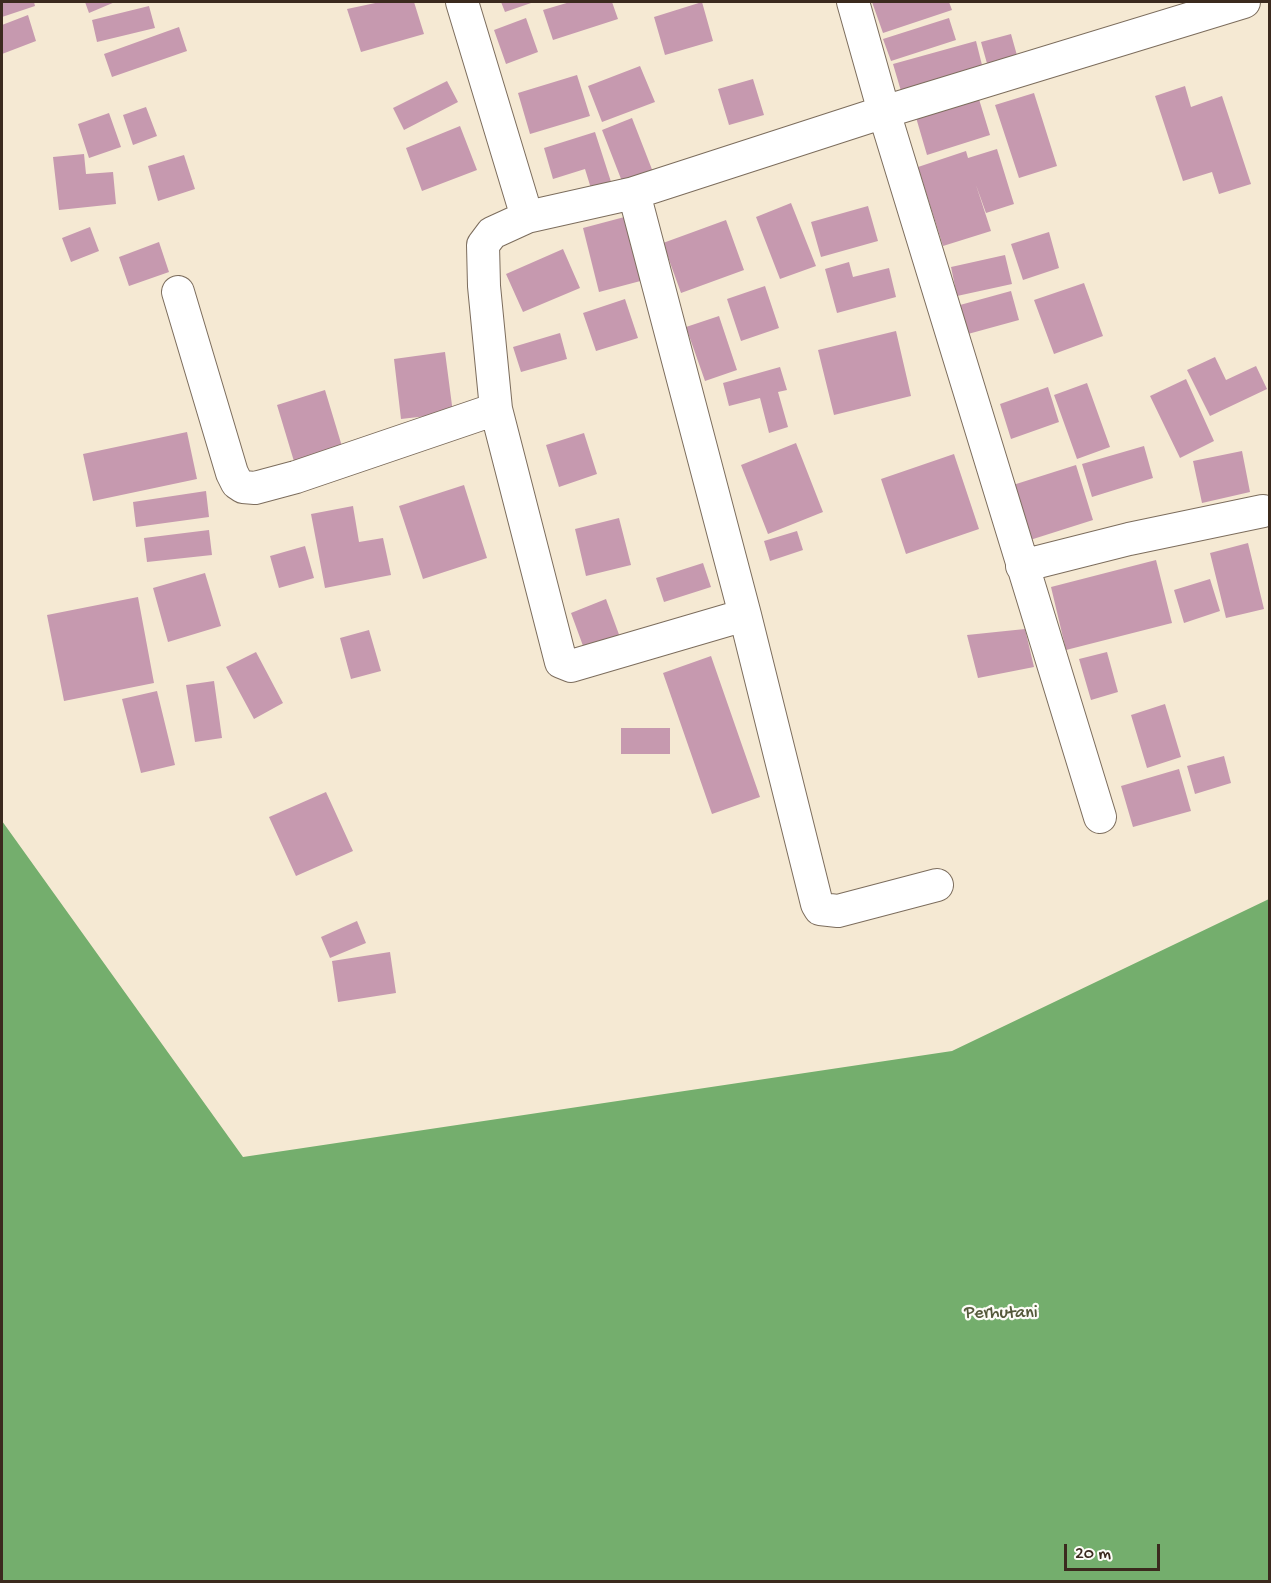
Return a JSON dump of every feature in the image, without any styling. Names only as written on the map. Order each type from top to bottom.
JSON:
[{"type":"street","points":[[462,2],[527,217]]},
{"type":"street","points":[[853,2],[884,112],[1100,817]]},
{"type":"street","points":[[745,615],[571,666],[561,662],[496,409],[485,306],[483,245],[492,233],[527,217],[634,193],[884,112],[1244,2]]},
{"type":"street","points":[[634,193],[745,615],[817,903],[820,909],[838,911],[937,885]]},
{"type":"street","points":[[178,292],[232,473],[237,483],[243,487],[255,488],[296,477],[496,409]]},
{"type":"street","points":[[1022,566],[1129,538],[1263,511]]},
{"type":"green space","name":"Perhutani","points":[[2,821],[243,1157],[952,1051],[1269,899],[1269,1581],[2,1581]]},
{"type":"building","points":[[2,2],[34,2],[35,6],[2,17]]},
{"type":"building","points":[[85,2],[115,2],[89,13]]},
{"type":"building","points":[[380,2],[414,2],[424,34],[361,52],[347,9]]},
{"type":"building","points":[[501,2],[534,2],[505,12]]},
{"type":"building","points":[[570,2],[612,2],[618,19],[553,40],[543,10]]},
{"type":"building","points":[[702,2],[713,41],[665,55],[654,17]]},
{"type":"building","points":[[872,2],[949,2],[952,10],[883,33]]},
{"type":"building","points":[[149,6],[155,28],[97,42],[92,20]]},
{"type":"building","points":[[28,15],[36,41],[2,54],[2,25]]},
{"type":"building","points":[[526,18],[538,52],[506,64],[494,30]]},
{"type":"building","points":[[949,18],[956,40],[891,61],[883,39]]},
{"type":"building","points":[[179,27],[187,51],[112,77],[104,54]]},
{"type":"building","points":[[1011,34],[1018,59],[988,67],[981,42]]},
{"type":"building","points":[[976,41],[983,69],[901,91],[893,64]]},
{"type":"building","points":[[640,66],[655,102],[602,122],[588,86]]},
{"type":"building","points":[[577,75],[590,116],[530,134],[518,93]]},
{"type":"building","points":[[753,79],[764,115],[729,125],[718,89]]},
{"type":"building","points":[[447,81],[458,102],[404,130],[393,108]]},
{"type":"building","points":[[1185,86],[1191,107],[1222,96],[1251,184],[1219,194],[1212,172],[1183,181],[1155,96]]},
{"type":"building","points":[[1034,93],[1057,166],[1019,178],[995,105]]},
{"type":"building","points":[[978,96],[990,135],[927,155],[915,114]]},
{"type":"building","points":[[146,107],[157,136],[133,145],[123,115]]},
{"type":"building","points":[[109,113],[121,147],[89,158],[78,124]]},
{"type":"building","points":[[632,118],[653,172],[623,184],[602,130]]},
{"type":"building","points":[[460,126],[477,170],[422,191],[406,148]]},
{"type":"building","points":[[595,132],[613,188],[593,195],[585,169],[553,179],[544,148]]},
{"type":"building","points":[[997,149],[1014,204],[986,213],[976,185],[991,231],[943,246],[918,167],[966,151],[968,158]]},
{"type":"building","points":[[84,154],[86,174],[113,172],[116,204],[59,210],[53,157]]},
{"type":"building","points":[[184,155],[195,189],[158,201],[148,166]]},
{"type":"building","points":[[791,203],[816,266],[780,279],[756,217]]},
{"type":"building","points":[[868,206],[878,241],[821,257],[811,222]]},
{"type":"building","points":[[632,215],[648,279],[599,292],[583,228]]},
{"type":"building","points":[[726,220],[744,270],[681,293],[663,243]]},
{"type":"building","points":[[90,227],[99,251],[71,262],[62,238]]},
{"type":"building","points":[[1049,232],[1059,268],[1023,280],[1011,244]]},
{"type":"building","points":[[159,242],[169,272],[129,286],[119,257]]},
{"type":"building","points":[[563,249],[580,288],[523,312],[506,274]]},
{"type":"building","points":[[1005,255],[1012,284],[957,296],[951,267]]},
{"type":"building","points":[[849,262],[853,277],[889,268],[896,297],[837,313],[825,269]]},
{"type":"building","points":[[1084,283],[1103,336],[1054,354],[1034,300]]},
{"type":"building","points":[[765,286],[779,328],[741,341],[727,299]]},
{"type":"building","points":[[1011,291],[1019,320],[968,334],[960,305]]},
{"type":"building","points":[[625,299],[638,338],[596,351],[583,313]]},
{"type":"building","points":[[719,316],[737,370],[705,381],[686,327]]},
{"type":"building","points":[[896,331],[911,396],[834,415],[818,350]]},
{"type":"building","points":[[560,333],[567,359],[521,372],[513,347]]},
{"type":"building","points":[[445,352],[453,413],[401,419],[394,359]]},
{"type":"building","points":[[1215,357],[1226,380],[1256,366],[1267,389],[1210,416],[1187,370]]},
{"type":"building","points":[[780,367],[787,390],[778,392],[788,427],[769,433],[760,398],[729,406],[723,383]]},
{"type":"building","points":[[1186,379],[1214,441],[1180,458],[1150,396]]},
{"type":"building","points":[[1087,383],[1110,447],[1077,459],[1054,395]]},
{"type":"building","points":[[1048,387],[1059,422],[1011,439],[1000,404]]},
{"type":"building","points":[[325,390],[344,453],[296,468],[277,405]]},
{"type":"building","points":[[187,432],[197,479],[93,501],[83,454]]},
{"type":"building","points":[[584,433],[597,474],[559,487],[546,445]]},
{"type":"building","points":[[796,443],[823,512],[768,534],[741,465]]},
{"type":"building","points":[[1144,446],[1153,478],[1092,497],[1082,464]]},
{"type":"building","points":[[1242,451],[1250,492],[1202,503],[1193,461]]},
{"type":"building","points":[[954,454],[979,529],[906,554],[881,479]]},
{"type":"building","points":[[1076,465],[1093,520],[1030,540],[1013,485]]},
{"type":"building","points":[[464,485],[487,558],[423,579],[399,506]]},
{"type":"building","points":[[206,491],[209,517],[136,527],[133,502]]},
{"type":"building","points":[[353,506],[359,542],[383,538],[391,575],[325,588],[311,514]]},
{"type":"building","points":[[619,518],[631,565],[586,576],[575,529]]},
{"type":"building","points":[[209,530],[212,555],[147,562],[144,538]]},
{"type":"building","points":[[797,531],[803,550],[770,561],[764,541]]},
{"type":"building","points":[[1248,543],[1264,609],[1226,618],[1210,553]]},
{"type":"building","points":[[305,546],[314,578],[279,588],[270,556]]},
{"type":"building","points":[[1156,560],[1172,623],[1066,650],[1051,587]]},
{"type":"building","points":[[703,563],[711,587],[664,602],[656,578]]},
{"type":"building","points":[[205,573],[221,626],[168,642],[153,588]]},
{"type":"building","points":[[1210,579],[1220,611],[1184,623],[1174,590]]},
{"type":"building","points":[[138,597],[154,683],[64,701],[47,615]]},
{"type":"building","points":[[606,599],[621,640],[586,654],[571,613]]},
{"type":"building","points":[[1025,629],[1034,667],[978,678],[967,635]]},
{"type":"building","points":[[369,630],[381,671],[351,679],[340,638]]},
{"type":"building","points":[[256,652],[283,703],[254,719],[226,667]]},
{"type":"building","points":[[1107,652],[1118,692],[1091,700],[1079,659]]},
{"type":"building","points":[[711,656],[760,797],[712,814],[663,673]]},
{"type":"building","points":[[214,681],[222,738],[195,742],[186,685]]},
{"type":"building","points":[[157,691],[175,765],[141,773],[122,699]]},
{"type":"building","points":[[1165,704],[1181,757],[1147,768],[1131,715]]},
{"type":"building","points":[[621,728],[670,728],[670,754],[621,754]]},
{"type":"building","points":[[1224,756],[1231,783],[1195,794],[1187,766]]},
{"type":"building","points":[[1179,769],[1191,811],[1133,827],[1121,786]]},
{"type":"building","points":[[326,792],[353,851],[296,876],[269,817]]},
{"type":"building","points":[[357,921],[366,943],[330,958],[321,937]]},
{"type":"building","points":[[390,952],[396,993],[338,1002],[332,961]]}]
